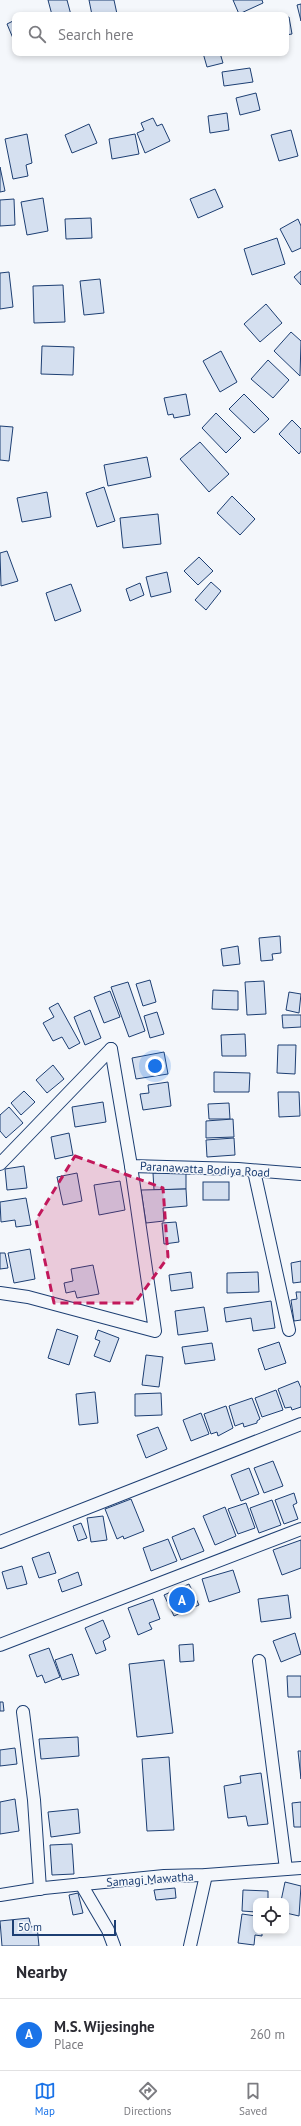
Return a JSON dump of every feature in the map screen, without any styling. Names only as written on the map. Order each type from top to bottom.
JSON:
[{"type":"street","name":"Paranawatta Bodiya Road","points":[[0,1164],[111,1049],[131,1166],[301,1174]]},
{"type":"street","points":[[0,1293],[28,1297],[155,1331],[131,1166]]},
{"type":"street","points":[[254,1171],[289,1330]]},
{"type":"street","points":[[0,1542],[301,1424]]},
{"type":"street","points":[[0,1644],[301,1529]]},
{"type":"street","points":[[259,1661],[286,1869]]},
{"type":"street","points":[[23,1712],[34,1800],[40,1889]]},
{"type":"street","name":"Samagi Mawatha","points":[[0,1895],[81,1884],[164,1876],[206,1875],[301,1868]]},
{"type":"street","points":[[190,1946],[206,1875]]},
{"type":"street","points":[[81,1884],[108,1930],[114,1946]]},
{"type":"highlighted area","points":[[75,1156],[163,1188],[168,1257],[135,1303],[54,1303],[36,1220]]},
{"type":"building","points":[[48,0],[67,0],[70,12],[51,12]]},
{"type":"building","points":[[89,0],[114,0],[117,12],[91,12]]},
{"type":"building","points":[[233,0],[262,0],[263,3],[243,12],[238,12]]},
{"type":"building","points":[[301,4],[301,21],[297,5]]},
{"type":"building","points":[[289,17],[292,34],[289,34]]},
{"type":"building","points":[[12,22],[12,36],[7,24]]},
{"type":"building","points":[[204,56],[221,56],[223,63],[207,67]]},
{"type":"building","points":[[250,68],[253,82],[224,86],[222,72]]},
{"type":"building","points":[[256,93],[260,110],[240,115],[236,98]]},
{"type":"building","points":[[227,113],[229,130],[210,133],[208,116]]},
{"type":"building","points":[[153,118],[157,126],[162,124],[170,141],[145,153],[137,133],[144,130],[141,123]]},
{"type":"building","points":[[89,124],[97,143],[72,153],[65,135]]},
{"type":"building","points":[[291,130],[298,156],[279,161],[271,135]]},
{"type":"building","points":[[27,134],[32,163],[26,165],[28,176],[13,179],[5,139]]},
{"type":"building","points":[[135,134],[139,154],[112,159],[109,139]]},
{"type":"building","points":[[0,167],[5,191],[0,192]]},
{"type":"building","points":[[215,189],[223,207],[198,218],[190,199]]},
{"type":"building","points":[[43,198],[48,231],[27,235],[21,202]]},
{"type":"building","points":[[14,199],[15,225],[0,226],[0,200]]},
{"type":"building","points":[[91,218],[92,238],[66,239],[65,219]]},
{"type":"building","points":[[298,219],[301,226],[301,248],[292,252],[280,229]]},
{"type":"building","points":[[277,238],[285,264],[252,275],[244,249]]},
{"type":"building","points":[[301,271],[301,285],[294,277]]},
{"type":"building","points":[[9,272],[13,307],[0,309],[0,273]]},
{"type":"building","points":[[100,279],[104,313],[84,315],[80,281]]},
{"type":"building","points":[[63,285],[65,322],[34,323],[33,286]]},
{"type":"building","points":[[266,304],[282,323],[260,342],[244,324]]},
{"type":"building","points":[[291,332],[301,341],[300,376],[274,351]]},
{"type":"building","points":[[42,346],[74,347],[73,375],[41,374]]},
{"type":"building","points":[[221,351],[237,382],[220,392],[203,361]]},
{"type":"building","points":[[268,360],[289,380],[273,398],[251,379]]},
{"type":"building","points":[[186,394],[190,415],[174,418],[173,414],[168,415],[164,398]]},
{"type":"building","points":[[244,394],[269,419],[254,433],[229,409]]},
{"type":"building","points":[[216,413],[241,438],[226,453],[202,428]]},
{"type":"building","points":[[292,420],[301,429],[301,451],[299,454],[279,434]]},
{"type":"building","points":[[0,426],[13,427],[9,461],[0,460]]},
{"type":"building","points":[[200,442],[229,474],[209,492],[180,459]]},
{"type":"building","points":[[147,457],[151,477],[108,486],[104,465]]},
{"type":"building","points":[[104,487],[115,521],[97,527],[86,493]]},
{"type":"building","points":[[47,492],[51,517],[22,522],[17,498]]},
{"type":"building","points":[[232,496],[255,519],[240,535],[217,513]]},
{"type":"building","points":[[158,514],[161,544],[123,548],[120,518]]},
{"type":"building","points":[[7,551],[18,581],[1,586],[0,553]]},
{"type":"building","points":[[199,557],[213,571],[198,585],[184,571]]},
{"type":"building","points":[[167,572],[171,592],[151,597],[146,577]]},
{"type":"building","points":[[211,582],[221,591],[206,610],[195,600]]},
{"type":"building","points":[[140,583],[144,595],[130,601],[126,589]]},
{"type":"building","points":[[71,584],[81,611],[55,621],[46,593]]},
{"type":"building","points":[[280,936],[281,953],[272,954],[273,960],[261,961],[259,938]]},
{"type":"building","points":[[238,946],[240,964],[223,966],[221,949]]},
{"type":"building","points":[[150,980],[156,1002],[143,1006],[136,984]]},
{"type":"building","points":[[264,981],[266,1014],[247,1015],[245,982]]},
{"type":"building","points":[[128,982],[145,1031],[129,1037],[111,987]]},
{"type":"building","points":[[213,990],[238,991],[238,1010],[212,1009]]},
{"type":"building","points":[[110,991],[120,1017],[104,1023],[94,997]]},
{"type":"building","points":[[289,992],[301,994],[299,1013],[286,1010]]},
{"type":"building","points":[[58,1003],[80,1043],[69,1049],[62,1037],[53,1041],[43,1023],[54,1017],[49,1008]]},
{"type":"building","points":[[90,1010],[101,1038],[85,1045],[74,1017]]},
{"type":"building","points":[[157,1012],[164,1034],[150,1038],[144,1016]]},
{"type":"building","points":[[282,1015],[301,1015],[301,1027],[283,1028]]},
{"type":"building","points":[[245,1034],[246,1056],[222,1056],[221,1035]]},
{"type":"building","points":[[278,1045],[296,1045],[295,1074],[277,1073]]},
{"type":"building","points":[[164,1052],[168,1074],[136,1079],[132,1058]]},
{"type":"building","points":[[53,1065],[64,1079],[47,1093],[36,1080]]},
{"type":"building","points":[[214,1072],[250,1073],[249,1092],[214,1092]]},
{"type":"building","points":[[168,1082],[171,1106],[143,1110],[140,1094],[149,1093],[148,1085]]},
{"type":"building","points":[[24,1091],[35,1102],[21,1115],[11,1103]]},
{"type":"building","points":[[278,1092],[299,1092],[300,1116],[279,1117]]},
{"type":"building","points":[[103,1102],[106,1122],[75,1127],[72,1107]]},
{"type":"building","points":[[229,1103],[230,1119],[209,1119],[208,1104]]},
{"type":"building","points":[[9,1107],[23,1123],[6,1138],[0,1131],[0,1115]]},
{"type":"building","points":[[233,1119],[234,1137],[206,1138],[206,1121]]},
{"type":"building","points":[[69,1133],[73,1155],[55,1159],[51,1137]]},
{"type":"building","points":[[234,1138],[235,1155],[207,1157],[206,1140]]},
{"type":"building","points":[[24,1166],[27,1188],[7,1190],[5,1169]]},
{"type":"building","points":[[186,1172],[186,1189],[154,1190],[153,1173]]},
{"type":"building","points":[[77,1173],[82,1201],[63,1205],[57,1177]]},
{"type":"building","points":[[120,1181],[125,1210],[99,1215],[94,1185]]},
{"type":"building","points":[[203,1182],[229,1182],[229,1200],[203,1200]]},
{"type":"building","points":[[186,1189],[187,1206],[163,1208],[164,1221],[146,1223],[141,1190]]},
{"type":"building","points":[[26,1198],[31,1225],[16,1227],[15,1220],[1,1222],[0,1202]]},
{"type":"building","points":[[176,1222],[179,1242],[164,1244],[162,1223]]},
{"type":"building","points":[[30,1249],[35,1279],[14,1283],[8,1253]]},
{"type":"building","points":[[0,1253],[5,1253],[8,1268],[0,1269]]},
{"type":"building","points":[[301,1261],[301,1282],[293,1283],[291,1263]]},
{"type":"building","points":[[93,1265],[99,1294],[77,1298],[75,1291],[66,1293],[64,1283],[73,1281],[71,1269]]},
{"type":"building","points":[[191,1272],[193,1288],[171,1291],[169,1275]]},
{"type":"building","points":[[258,1272],[259,1292],[227,1293],[227,1273]]},
{"type":"building","points":[[296,1292],[301,1292],[301,1320],[294,1321],[291,1300],[297,1299]]},
{"type":"building","points":[[271,1301],[275,1328],[253,1331],[251,1318],[226,1322],[224,1308]]},
{"type":"building","points":[[204,1307],[208,1331],[178,1335],[175,1311]]},
{"type":"building","points":[[57,1329],[78,1336],[69,1365],[48,1358]]},
{"type":"building","points":[[98,1330],[119,1338],[110,1362],[94,1356],[100,1341],[95,1339]]},
{"type":"building","points":[[279,1342],[286,1363],[265,1370],[258,1349]]},
{"type":"building","points":[[212,1343],[215,1360],[185,1364],[182,1347]]},
{"type":"building","points":[[146,1355],[163,1357],[159,1387],[142,1385]]},
{"type":"building","points":[[298,1381],[301,1388],[301,1407],[292,1410],[291,1407],[285,1408],[278,1389]]},
{"type":"building","points":[[276,1390],[283,1410],[262,1417],[255,1398]]},
{"type":"building","points":[[95,1392],[98,1423],[79,1425],[76,1394]]},
{"type":"building","points":[[161,1393],[162,1415],[135,1416],[135,1394]]},
{"type":"building","points":[[252,1398],[260,1419],[257,1423],[244,1427],[243,1423],[235,1426],[229,1406]]},
{"type":"building","points":[[226,1406],[233,1428],[218,1436],[217,1432],[211,1434],[204,1414]]},
{"type":"building","points":[[201,1413],[209,1434],[191,1441],[183,1420]]},
{"type":"building","points":[[158,1427],[167,1449],[146,1458],[137,1435]]},
{"type":"building","points":[[273,1461],[283,1486],[264,1493],[254,1468]]},
{"type":"building","points":[[249,1468],[259,1494],[241,1501],[231,1475]]},
{"type":"building","points":[[294,1493],[297,1503],[293,1505],[298,1519],[284,1524],[275,1500]]},
{"type":"building","points":[[131,1499],[144,1531],[124,1539],[123,1536],[117,1539],[105,1509]]},
{"type":"building","points":[[272,1500],[281,1525],[259,1533],[250,1508]]},
{"type":"building","points":[[246,1503],[255,1528],[238,1534],[228,1509]]},
{"type":"building","points":[[225,1507],[236,1536],[215,1545],[203,1516]]},
{"type":"building","points":[[103,1516],[107,1540],[91,1542],[87,1518]]},
{"type":"building","points":[[81,1523],[87,1538],[78,1541],[73,1526]]},
{"type":"building","points":[[194,1528],[204,1551],[181,1560],[172,1537]]},
{"type":"building","points":[[168,1539],[177,1561],[151,1571],[143,1548]]},
{"type":"building","points":[[301,1540],[301,1568],[282,1575],[273,1550]]},
{"type":"building","points":[[49,1552],[56,1573],[39,1578],[32,1558]]},
{"type":"building","points":[[22,1566],[27,1584],[7,1589],[2,1572]]},
{"type":"building","points":[[233,1570],[240,1592],[209,1602],[202,1579]]},
{"type":"building","points":[[78,1572],[82,1585],[62,1592],[58,1580]]},
{"type":"building","points":[[189,1584],[199,1605],[174,1616],[164,1595]]},
{"type":"building","points":[[288,1595],[291,1618],[261,1622],[258,1599]]},
{"type":"building","points":[[153,1599],[160,1619],[149,1623],[152,1629],[138,1635],[128,1608]]},
{"type":"building","points":[[103,1620],[110,1637],[103,1641],[106,1650],[96,1654],[85,1628]]},
{"type":"building","points":[[295,1633],[301,1654],[281,1662],[273,1641]]},
{"type":"building","points":[[193,1644],[194,1661],[180,1662],[179,1645]]},
{"type":"building","points":[[49,1648],[60,1677],[45,1683],[42,1675],[37,1677],[29,1655]]},
{"type":"building","points":[[72,1654],[79,1675],[62,1680],[55,1660]]},
{"type":"building","points":[[164,1660],[173,1733],[137,1737],[129,1664]]},
{"type":"building","points":[[287,1676],[301,1676],[301,1697],[288,1697]]},
{"type":"building","points":[[0,1702],[3,1702],[4,1711],[0,1711]]},
{"type":"building","points":[[78,1737],[79,1756],[41,1759],[39,1739]]},
{"type":"building","points":[[15,1748],[17,1764],[0,1766],[0,1750]]},
{"type":"building","points":[[298,1751],[301,1751],[301,1779]]},
{"type":"building","points":[[169,1757],[174,1830],[147,1831],[142,1759]]},
{"type":"building","points":[[261,1773],[268,1824],[248,1826],[246,1816],[228,1818],[224,1786],[241,1783],[240,1776]]},
{"type":"building","points":[[15,1799],[19,1831],[0,1834],[0,1802]]},
{"type":"building","points":[[301,1802],[301,1827],[294,1827],[292,1803]]},
{"type":"building","points":[[78,1809],[80,1833],[51,1837],[48,1812]]},
{"type":"building","points":[[72,1844],[74,1874],[52,1875],[50,1845]]},
{"type":"building","points":[[285,1882],[301,1886],[299,1916],[289,1914],[289,1898],[282,1898]]},
{"type":"building","points":[[175,1888],[176,1898],[156,1900],[154,1890]]},
{"type":"building","points":[[243,1890],[268,1891],[268,1898],[253,1898],[253,1912],[242,1911]]},
{"type":"building","points":[[78,1893],[83,1913],[73,1915],[69,1895]]},
{"type":"building","points":[[242,1914],[253,1916],[253,1934],[262,1934],[262,1936],[255,1935],[254,1945],[238,1943]]},
{"type":"building","points":[[29,1918],[31,1927],[37,1926],[39,1946],[2,1946],[0,1921]]},
{"type":"place","name":"M.S. Wijesinghe","points":[[182,1600]]}]
